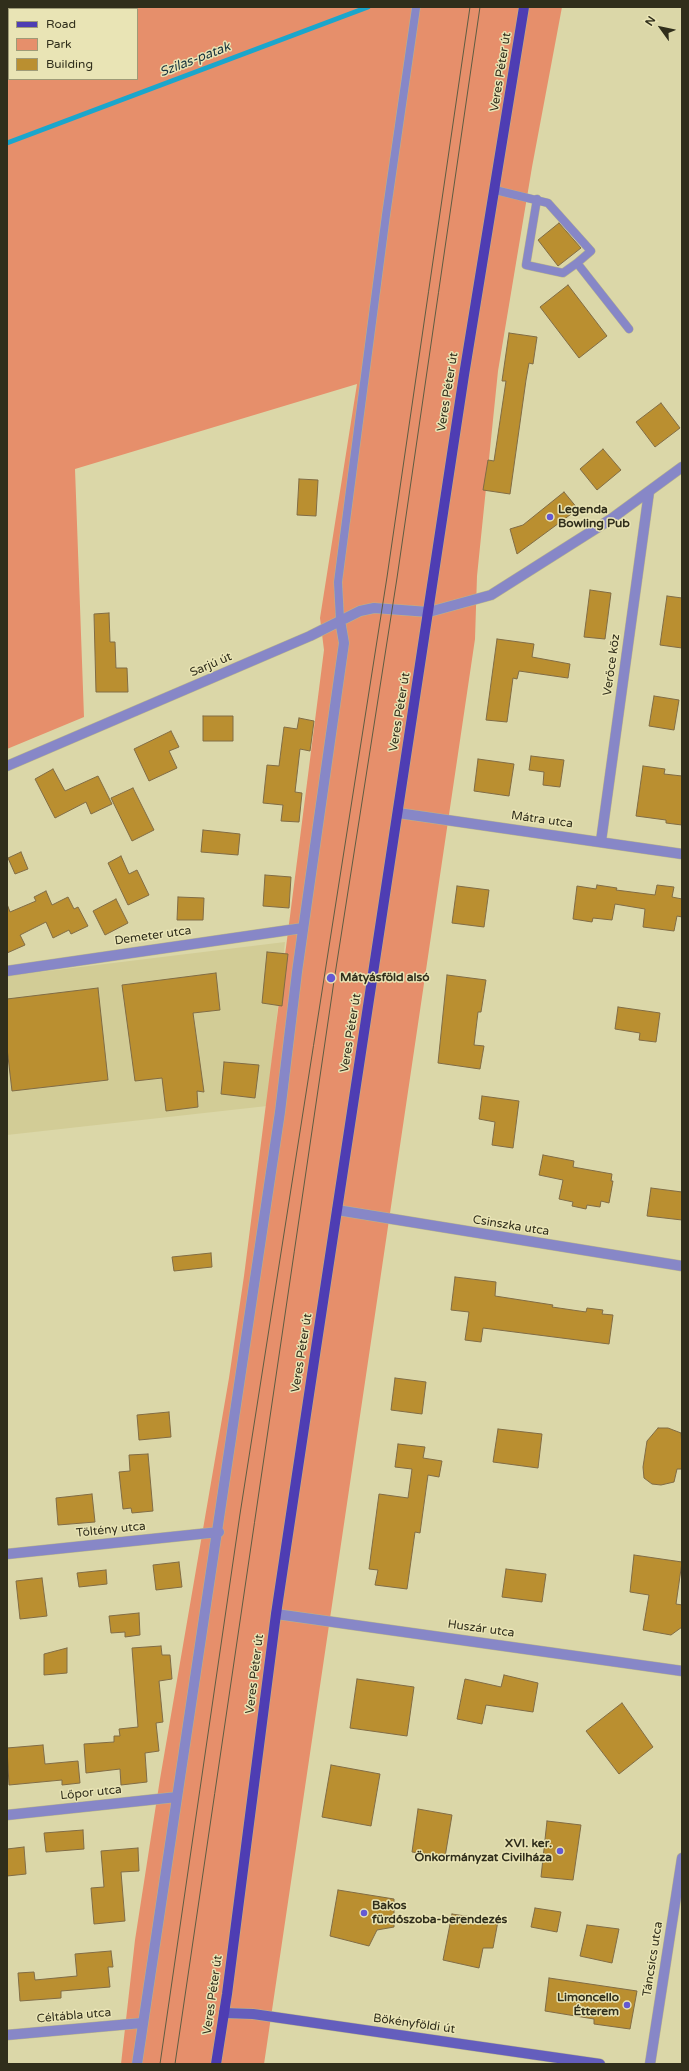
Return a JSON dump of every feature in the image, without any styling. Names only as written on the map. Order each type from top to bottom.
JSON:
[{"type":"main road","name":"Veres Péter út","points":[[216,2064],[276,1614],[464,376],[524,7]]},
{"type":"street","name":"Sarjú út","points":[[7,766],[310,636],[360,611],[374,608],[429,612],[491,596],[612,519],[682,467]]},
{"type":"street","name":"Verőce köz","points":[[601,841],[649,492]]},
{"type":"street","points":[[137,2064],[142,2023],[219,1532],[280,1112],[344,643],[340,620]]},
{"type":"street","name":"Mátra utca","points":[[398,813],[601,841],[682,854]]},
{"type":"street","name":"Demeter utca","points":[[7,971],[304,928]]},
{"type":"street","name":"Csinszka utca","points":[[337,1210],[682,1266]]},
{"type":"street","name":"Töltény utca","points":[[7,1554],[219,1532]]},
{"type":"street","name":"Huszár utca","points":[[276,1614],[682,1671]]},
{"type":"street","name":"Lőpor utca","points":[[7,1815],[177,1797]]},
{"type":"street","name":"Táncsics utca","points":[[650,2064],[682,1858]]},
{"type":"street","name":"Bökényföldi út","points":[[224,2012],[253,2014],[600,2064]]},
{"type":"street","name":"Céltábla utca","points":[[7,2035],[142,2023]]},
{"type":"lane","points":[[340,620],[338,582],[386,215],[416,8]]},
{"type":"lane","points":[[495,190],[537,200],[548,203],[591,251],[563,274],[526,265],[537,200]]},
{"type":"lane","points":[[577,263],[629,329]]},
{"type":"shaded area","points":[[285,942],[267,1106],[7,1135],[7,976]]},
{"type":"green space","points":[[7,7],[562,7],[532,167],[498,371],[477,576],[475,639],[264,2064],[121,2064],[135,1940],[160,1779],[229,1378],[244,1276],[324,650],[320,618],[357,384],[75,469],[84,717],[7,749]]},
{"type":"building","points":[[559,223],[581,248],[558,266],[538,240]]},
{"type":"building","points":[[568,285],[607,336],[579,358],[540,307]]},
{"type":"building","points":[[509,333],[537,337],[533,364],[529,363],[526,380],[510,494],[483,490],[488,460],[494,461],[506,381],[502,381]]},
{"type":"building","points":[[661,403],[680,428],[655,447],[636,422]]},
{"type":"building","points":[[603,449],[621,470],[597,490],[580,469]]},
{"type":"building","points":[[299,479],[318,480],[316,516],[297,515]]},
{"type":"building","name":"Legenda Bowling Pub","points":[[564,492],[578,509],[517,554],[510,529],[523,525]]},
{"type":"building","points":[[590,590],[611,593],[605,639],[584,637]]},
{"type":"building","points":[[667,596],[682,598],[682,648],[660,645]]},
{"type":"building","points":[[109,613],[110,642],[115,642],[116,668],[127,668],[128,692],[96,692],[94,614]]},
{"type":"building","points":[[497,639],[534,644],[532,657],[570,664],[568,678],[519,671],[517,679],[513,678],[507,722],[486,720]]},
{"type":"building","points":[[654,696],[679,700],[674,730],[649,726]]},
{"type":"building","points":[[203,716],[233,716],[233,741],[203,741]]},
{"type":"building","points":[[299,718],[314,721],[310,751],[300,749],[295,792],[302,793],[299,822],[281,821],[283,805],[263,803],[267,765],[279,766],[284,727],[297,729]]},
{"type":"building","points":[[171,731],[179,747],[169,751],[177,768],[149,781],[134,749]]},
{"type":"building","points":[[531,756],[564,760],[560,787],[543,785],[544,772],[529,770]]},
{"type":"building","points":[[478,759],[514,764],[509,796],[474,791]]},
{"type":"building","points":[[643,766],[665,769],[664,774],[682,776],[682,825],[666,823],[666,820],[636,816]]},
{"type":"building","points":[[53,769],[65,791],[98,776],[112,804],[91,814],[86,802],[55,818],[35,779]]},
{"type":"building","points":[[133,788],[154,830],[132,841],[111,798]]},
{"type":"building","points":[[203,830],[240,834],[238,855],[201,852]]},
{"type":"building","points":[[21,852],[28,869],[15,874],[8,858]]},
{"type":"building","points":[[121,856],[129,874],[137,870],[149,895],[128,905],[108,863]]},
{"type":"building","points":[[265,875],[291,877],[289,908],[263,906]]},
{"type":"building","points":[[597,885],[617,888],[616,890],[655,895],[657,885],[674,887],[672,897],[682,899],[682,917],[677,916],[674,931],[643,927],[645,909],[615,904],[612,920],[593,918],[592,922],[573,919],[577,886],[596,889]]},
{"type":"building","points":[[457,886],[489,890],[484,927],[452,923]]},
{"type":"building","points":[[46,891],[52,905],[68,897],[74,909],[78,907],[88,926],[71,934],[69,930],[53,938],[46,922],[20,935],[25,945],[7,953],[7,904],[10,912],[36,901],[34,897]]},
{"type":"building","points":[[178,897],[204,898],[203,920],[177,920]]},
{"type":"building","points":[[116,899],[128,923],[105,935],[93,911]]},
{"type":"building","points":[[267,952],[288,954],[282,1006],[262,1003]]},
{"type":"building","points":[[216,973],[220,1010],[193,1013],[204,1092],[197,1091],[198,1107],[166,1111],[162,1078],[135,1081],[122,985]]},
{"type":"building","points":[[447,975],[486,980],[481,1012],[478,1012],[474,1045],[484,1046],[480,1069],[438,1063]]},
{"type":"building","points":[[98,988],[108,1080],[12,1091],[7,1048],[7,999]]},
{"type":"building","points":[[618,1007],[660,1013],[656,1042],[639,1040],[640,1033],[615,1029]]},
{"type":"building","points":[[224,1062],[259,1065],[255,1098],[221,1094]]},
{"type":"building","points":[[482,1096],[519,1101],[513,1148],[492,1145],[495,1122],[479,1119]]},
{"type":"building","points":[[543,1155],[574,1161],[573,1167],[612,1174],[611,1181],[613,1181],[609,1203],[601,1201],[600,1207],[587,1205],[586,1209],[572,1206],[573,1202],[559,1199],[563,1180],[539,1175]]},
{"type":"building","points":[[651,1188],[682,1192],[682,1220],[647,1216]]},
{"type":"building","points":[[211,1253],[212,1267],[174,1271],[172,1257]]},
{"type":"building","points":[[455,1277],[496,1282],[495,1296],[586,1312],[587,1308],[603,1310],[602,1314],[613,1315],[609,1344],[483,1328],[481,1342],[465,1340],[469,1312],[451,1310]]},
{"type":"building","points":[[395,1378],[426,1382],[422,1414],[391,1410]]},
{"type":"building","points":[[169,1412],[171,1437],[139,1440],[137,1415]]},
{"type":"building","points":[[658,1428],[668,1428],[681,1433],[682,1446],[682,1469],[677,1469],[674,1482],[661,1485],[652,1484],[644,1478],[643,1467],[647,1441]]},
{"type":"building","points":[[498,1429],[542,1434],[538,1468],[493,1462]]},
{"type":"building","points":[[398,1444],[425,1447],[423,1458],[442,1461],[439,1477],[428,1475],[420,1533],[415,1532],[407,1589],[375,1585],[378,1570],[369,1569],[379,1494],[408,1498],[412,1469],[395,1467]]},
{"type":"building","points":[[148,1454],[153,1511],[132,1513],[131,1508],[123,1509],[119,1472],[130,1471],[129,1455]]},
{"type":"building","points":[[92,1494],[95,1522],[58,1525],[56,1498]]},
{"type":"building","points":[[634,1555],[682,1562],[676,1604],[682,1605],[682,1627],[671,1635],[643,1630],[649,1595],[630,1592]]},
{"type":"building","points":[[179,1562],[182,1587],[156,1590],[153,1565]]},
{"type":"building","points":[[506,1569],[546,1574],[542,1602],[502,1597]]},
{"type":"building","points":[[106,1570],[107,1584],[79,1587],[77,1573]]},
{"type":"building","points":[[42,1578],[47,1616],[20,1619],[16,1581]]},
{"type":"building","points":[[139,1613],[140,1635],[125,1637],[125,1632],[111,1633],[109,1616]]},
{"type":"building","points":[[161,1646],[162,1655],[170,1655],[172,1679],[159,1681],[163,1722],[156,1723],[159,1751],[145,1753],[147,1782],[121,1785],[120,1769],[86,1773],[84,1744],[114,1742],[114,1736],[120,1736],[119,1729],[138,1727],[132,1648]]},
{"type":"building","points":[[67,1648],[67,1673],[44,1675],[44,1654]]},
{"type":"building","points":[[504,1675],[538,1683],[533,1712],[486,1705],[482,1724],[457,1719],[465,1679],[501,1687]]},
{"type":"building","points":[[357,1679],[414,1687],[407,1736],[350,1728]]},
{"type":"building","points":[[622,1703],[653,1747],[619,1774],[586,1731]]},
{"type":"building","points":[[43,1745],[45,1764],[78,1761],[80,1783],[62,1785],[62,1780],[9,1785],[7,1748]]},
{"type":"building","points":[[331,1765],[380,1774],[371,1826],[322,1817]]},
{"type":"building","points":[[418,1809],[452,1815],[445,1857],[412,1852]]},
{"type":"building","name":"XVI. ker. Önkormányzat Civilháza","points":[[547,1821],[581,1825],[573,1880],[541,1877]]},
{"type":"building","points":[[83,1830],[84,1849],[46,1852],[44,1833]]},
{"type":"building","points":[[24,1847],[26,1874],[7,1876],[7,1849]]},
{"type":"building","points":[[138,1848],[139,1871],[121,1872],[125,1921],[94,1924],[91,1888],[104,1887],[101,1851]]},
{"type":"building","name":"Bakos fürdőszoba-berendezés","points":[[338,1890],[394,1899],[394,1927],[377,1930],[369,1946],[330,1936]]},
{"type":"building","points":[[535,1908],[561,1912],[557,1932],[531,1927]]},
{"type":"building","points":[[452,1914],[498,1921],[493,1948],[483,1948],[479,1968],[443,1960]]},
{"type":"building","points":[[587,1925],[619,1929],[612,1963],[580,1956]]},
{"type":"building","points":[[111,1951],[113,1967],[108,1967],[110,1987],[61,1991],[61,1998],[20,2001],[18,1973],[34,1972],[35,1980],[77,1976],[75,1954]]},
{"type":"building","points":[[549,1978],[637,1991],[630,2029],[594,2024],[594,2019],[545,2011]]},
{"type":"waterway","name":"Szilas-patak","points":[[7,143],[368,7]]},
{"type":"tram line","points":[[160,2064],[240,1514],[387,577],[470,7]]},
{"type":"tram line","points":[[175,2064],[334,981],[397,578],[480,7]]},
{"type":"place","name":"Legenda Bowling Pub","points":[[550,517]]},
{"type":"place","name":"Mátyásföld alsó","points":[[331,978]]},
{"type":"place","name":"XVI. ker. Önkormányzat Civilháza","points":[[560,1851]]},
{"type":"place","name":"Bakos fürdőszoba-berendezés","points":[[364,1913]]},
{"type":"place","name":"Limoncello Étterem","points":[[627,2005]]}]
